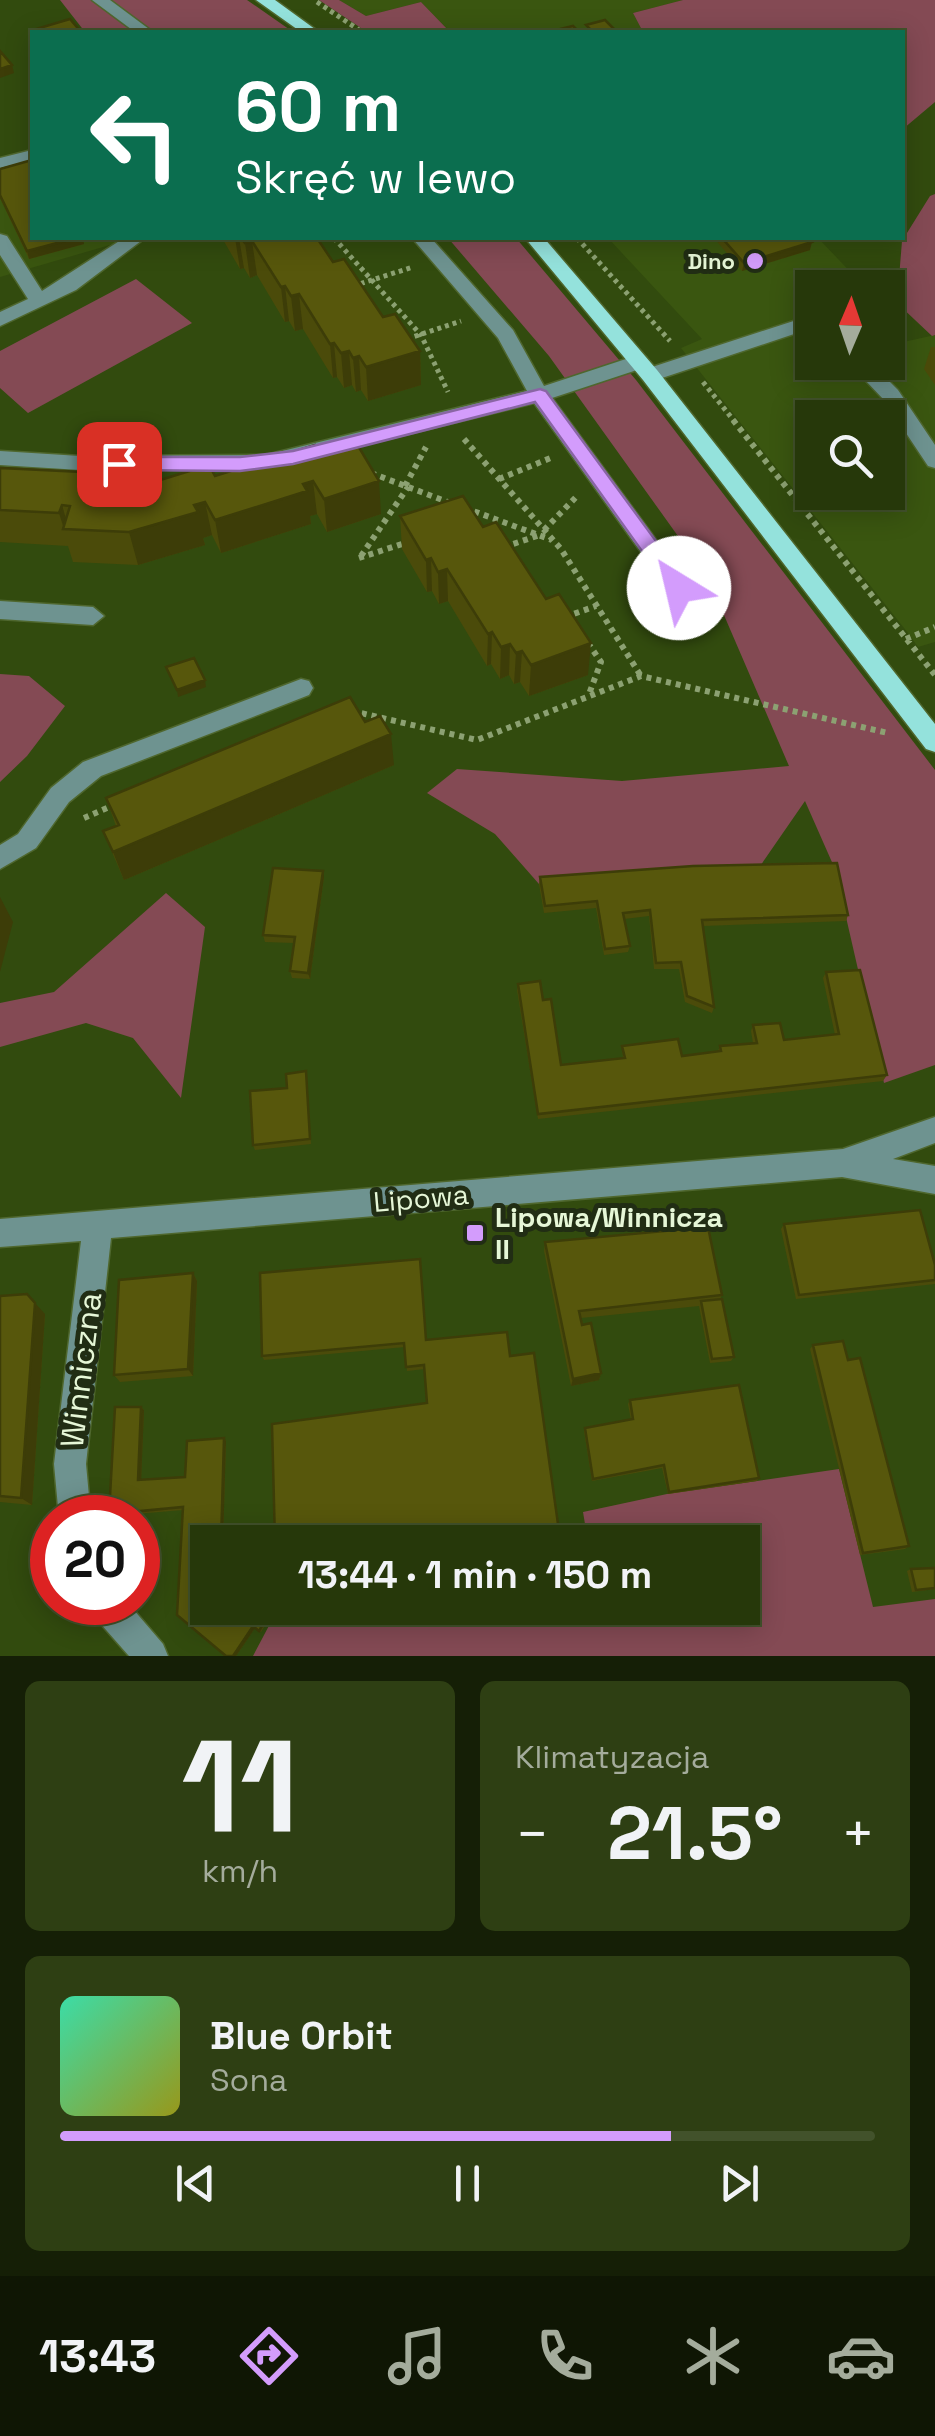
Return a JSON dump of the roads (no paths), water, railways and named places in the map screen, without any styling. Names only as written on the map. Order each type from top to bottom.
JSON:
[{"type":"main road","points":[[264,0],[308,30]]},
{"type":"main road","points":[[536,240],[645,369],[935,742]]},
{"type":"street","points":[[100,0],[142,30]]},
{"type":"street","points":[[0,163],[30,156]]},
{"type":"street","points":[[0,240],[39,301]]},
{"type":"street","points":[[423,240],[506,335],[540,395],[679,588]]},
{"type":"street","points":[[0,320],[39,301],[122,242]]},
{"type":"street","points":[[0,458],[157,464],[266,462],[452,422],[645,369],[688,363],[795,327]]},
{"type":"street","points":[[876,380],[891,395],[935,461]]},
{"type":"street","points":[[0,610],[93,616]]},
{"type":"street","points":[[0,858],[27,841],[74,778],[301,688]]},
{"type":"street","name":"Lipowa","points":[[842,1164],[935,1130]]},
{"type":"street","name":"Lipowa","points":[[0,1233],[842,1164],[935,1180]]},
{"type":"street","name":"Winniczna","points":[[73,1495],[70,1464],[74,1419],[98,1223]]},
{"type":"street","points":[[124,1625],[150,1656]]},
{"type":"place","name":"Dino","points":[[755,261]]},
{"type":"place","name":"Lipowa/Winnicza II","points":[[475,1233]]}]
